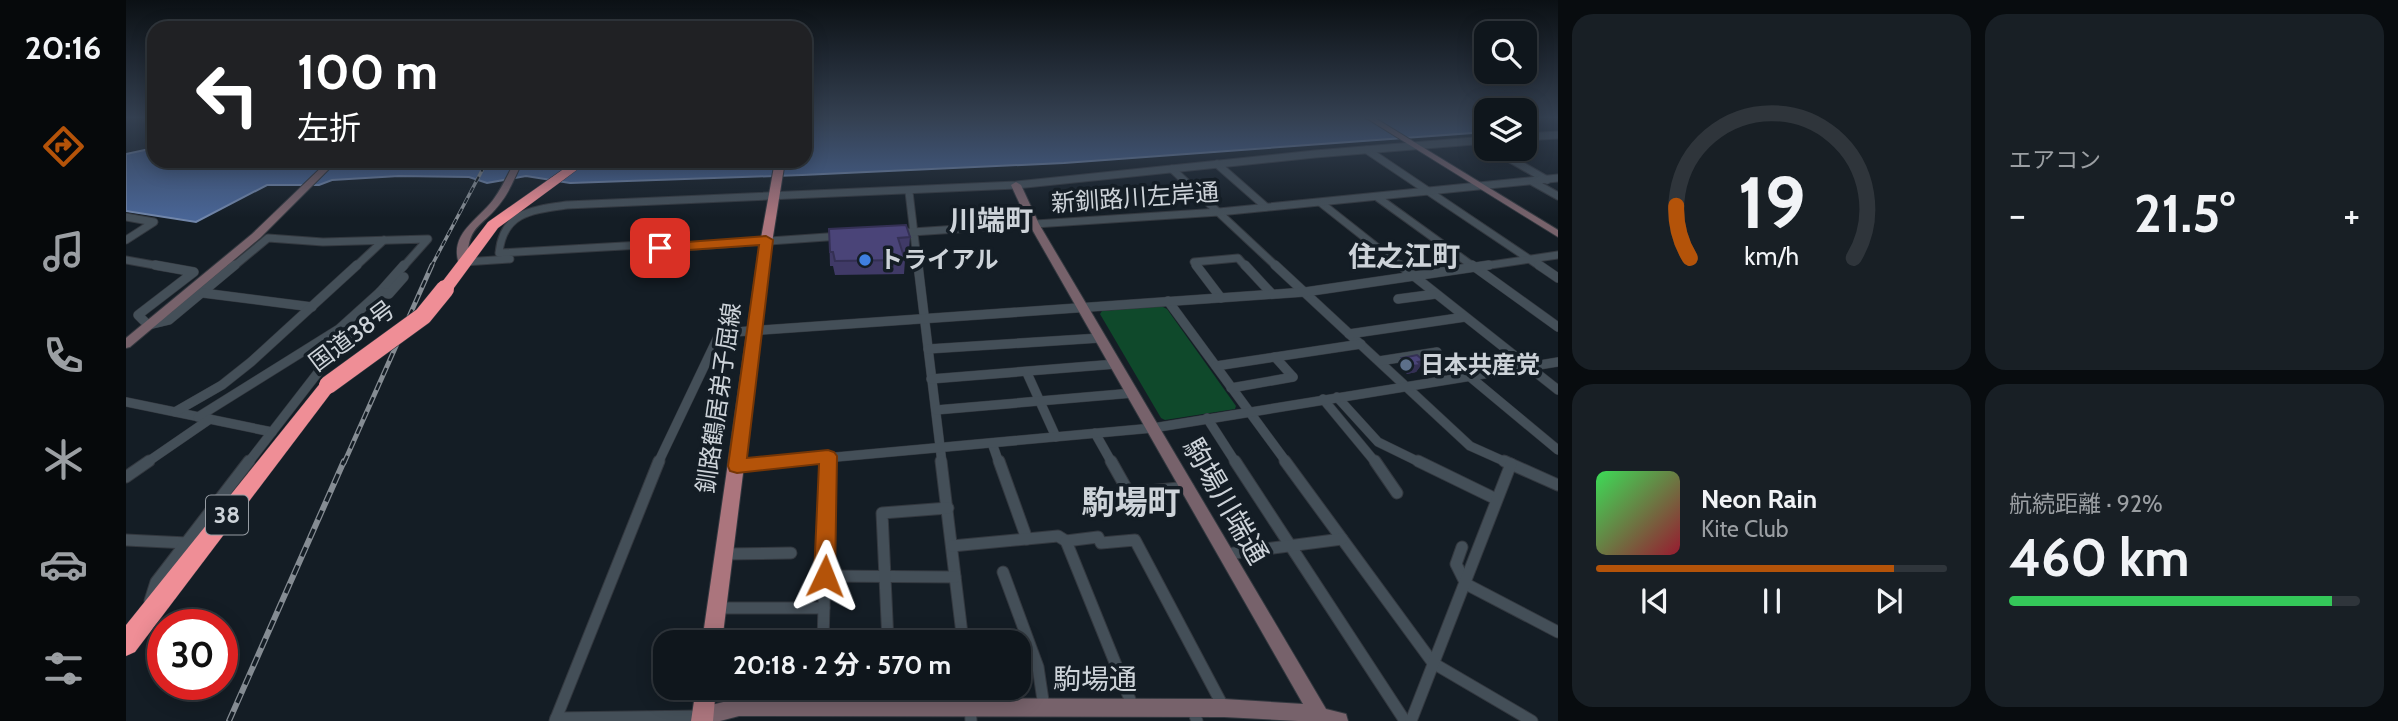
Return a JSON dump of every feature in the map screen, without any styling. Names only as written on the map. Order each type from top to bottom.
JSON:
[{"type":"highway","name":"国道38号","points":[[126,644],[328,385],[414,323],[445,289],[493,225],[573,168]]},
{"type":"main road","name":"釧路鶴居弟子屈線","points":[[714,630],[766,240],[779,168]]},
{"type":"main road","points":[[707,700],[709,719]]},
{"type":"street","points":[[684,246],[669,244],[499,253],[502,232],[524,214],[610,202],[775,194],[909,192],[1016,185],[1349,152]]},
{"type":"street","points":[[1369,152],[1558,278]]},
{"type":"street","points":[[1425,152],[1558,234]]},
{"type":"street","points":[[1514,161],[1547,180]]},
{"type":"street","points":[[1217,164],[1266,207]]},
{"type":"street","points":[[126,344],[256,236],[326,168]]},
{"type":"street","points":[[515,168],[499,198],[465,233],[461,243],[463,262],[855,236]]},
{"type":"street","points":[[1172,169],[1470,446],[1558,485]]},
{"type":"street","name":"新釧路川左岸通","points":[[893,234],[1219,212],[1558,178]]},
{"type":"street","points":[[1533,182],[1558,196]]},
{"type":"street","name":"駒場川端通","points":[[1016,185],[1034,224],[1322,718]]},
{"type":"street","points":[[909,192],[942,448],[962,630]]},
{"type":"street","points":[[1377,197],[1558,327]]},
{"type":"street","points":[[1321,202],[1558,390]]},
{"type":"street","points":[[126,217],[154,222],[126,240]]},
{"type":"street","points":[[126,477],[204,418],[339,329],[380,292],[428,239],[323,242],[268,238],[169,320],[148,325]]},
{"type":"street","points":[[175,412],[238,372],[384,240]]},
{"type":"street","points":[[709,719],[556,720],[649,481],[720,332],[1305,292],[1558,256]]},
{"type":"street","points":[[1221,298],[1194,262],[1238,258],[1272,294]]},
{"type":"street","points":[[126,260],[194,272],[138,315],[148,325]]},
{"type":"street","points":[[380,292],[389,294],[404,277]]},
{"type":"street","points":[[203,293],[312,306]]},
{"type":"street","points":[[1398,299],[1436,294]]},
{"type":"street","points":[[1168,301],[1433,663],[1532,721]]},
{"type":"street","points":[[1349,334],[1465,317]]},
{"type":"street","points":[[141,625],[156,582],[330,357],[356,329]]},
{"type":"street","points":[[928,349],[1100,338]]},
{"type":"street","points":[[1216,366],[1361,344]]},
{"type":"street","points":[[1379,361],[1437,352]]},
{"type":"street","points":[[1231,388],[1293,377],[1275,357]]},
{"type":"street","points":[[737,466],[1153,428],[1558,362]]},
{"type":"street","points":[[932,379],[1115,365]]},
{"type":"street","points":[[1027,373],[1056,437]]},
{"type":"street","points":[[1469,376],[1558,450]]},
{"type":"street","points":[[936,410],[1133,393]]},
{"type":"street","points":[[1337,397],[1378,442],[1496,499]]},
{"type":"street","points":[[1323,399],[1364,445],[1397,493]]},
{"type":"street","points":[[126,402],[272,432]]},
{"type":"street","points":[[1207,418],[1405,721]]},
{"type":"street","points":[[1095,433],[1129,493],[1188,487]]},
{"type":"street","points":[[1364,445],[1378,442]]},
{"type":"street","points":[[992,443],[1027,539]]},
{"type":"street","points":[[823,630],[828,456]]},
{"type":"street","points":[[1411,721],[1510,464]]},
{"type":"street","points":[[887,630],[882,513],[948,509]]},
{"type":"street","points":[[952,545],[1058,536],[1066,541],[1133,707]]},
{"type":"street","points":[[1066,541],[1098,537],[1101,543],[1135,540],[1224,708]]},
{"type":"street","points":[[1227,554],[1342,539]]},
{"type":"street","points":[[126,540],[187,544]]},
{"type":"street","points":[[1462,547],[1456,564],[1466,584],[1558,632]]},
{"type":"street","points":[[724,554],[791,553]]},
{"type":"street","points":[[1003,572],[1038,667],[1044,707]]},
{"type":"street","points":[[825,576],[955,577]]},
{"type":"street","points":[[717,608],[824,608]]},
{"type":"street","points":[[821,700],[821,707]]},
{"type":"street","points":[[890,700],[890,707]]},
{"type":"street","name":"駒場通","points":[[709,719],[739,707],[970,705],[1133,707],[1195,714],[1224,708],[1294,711],[1339,721]]},
{"type":"green space","points":[[1161,306],[1167,309],[1236,406],[1235,409],[1165,420],[1161,418],[1100,314],[1102,311]]},
{"type":"water","points":[[137,152],[147,152],[147,168],[812,168],[812,152],[1219,152],[1064,163],[570,183],[526,176],[487,183],[469,177],[399,176],[332,180],[319,185],[267,185],[196,222],[126,211],[126,154]]},
{"type":"building","points":[[906,225],[910,237],[898,238],[905,260],[835,261],[833,252],[830,252],[829,229]]},
{"type":"building","points":[[1417,355],[1424,361],[1418,362],[1421,365],[1412,366],[1402,358]]},
{"type":"railway","points":[[432,266],[483,168]]},
{"type":"railway","points":[[344,463],[432,266]]},
{"type":"railway","points":[[229,721],[344,461]]},
{"type":"place","name":"トライアル","points":[[865,260]]},
{"type":"place","name":"日本共産党","points":[[1406,365]]},
{"type":"district","name":"川端町","points":[[991,220]]},
{"type":"district","name":"住之江町","points":[[1404,256]]},
{"type":"district","name":"駒場町","points":[[1131,502]]},
{"type":"route","points":[[660,248],[766,240],[737,466],[828,456],[825,576]]}]
